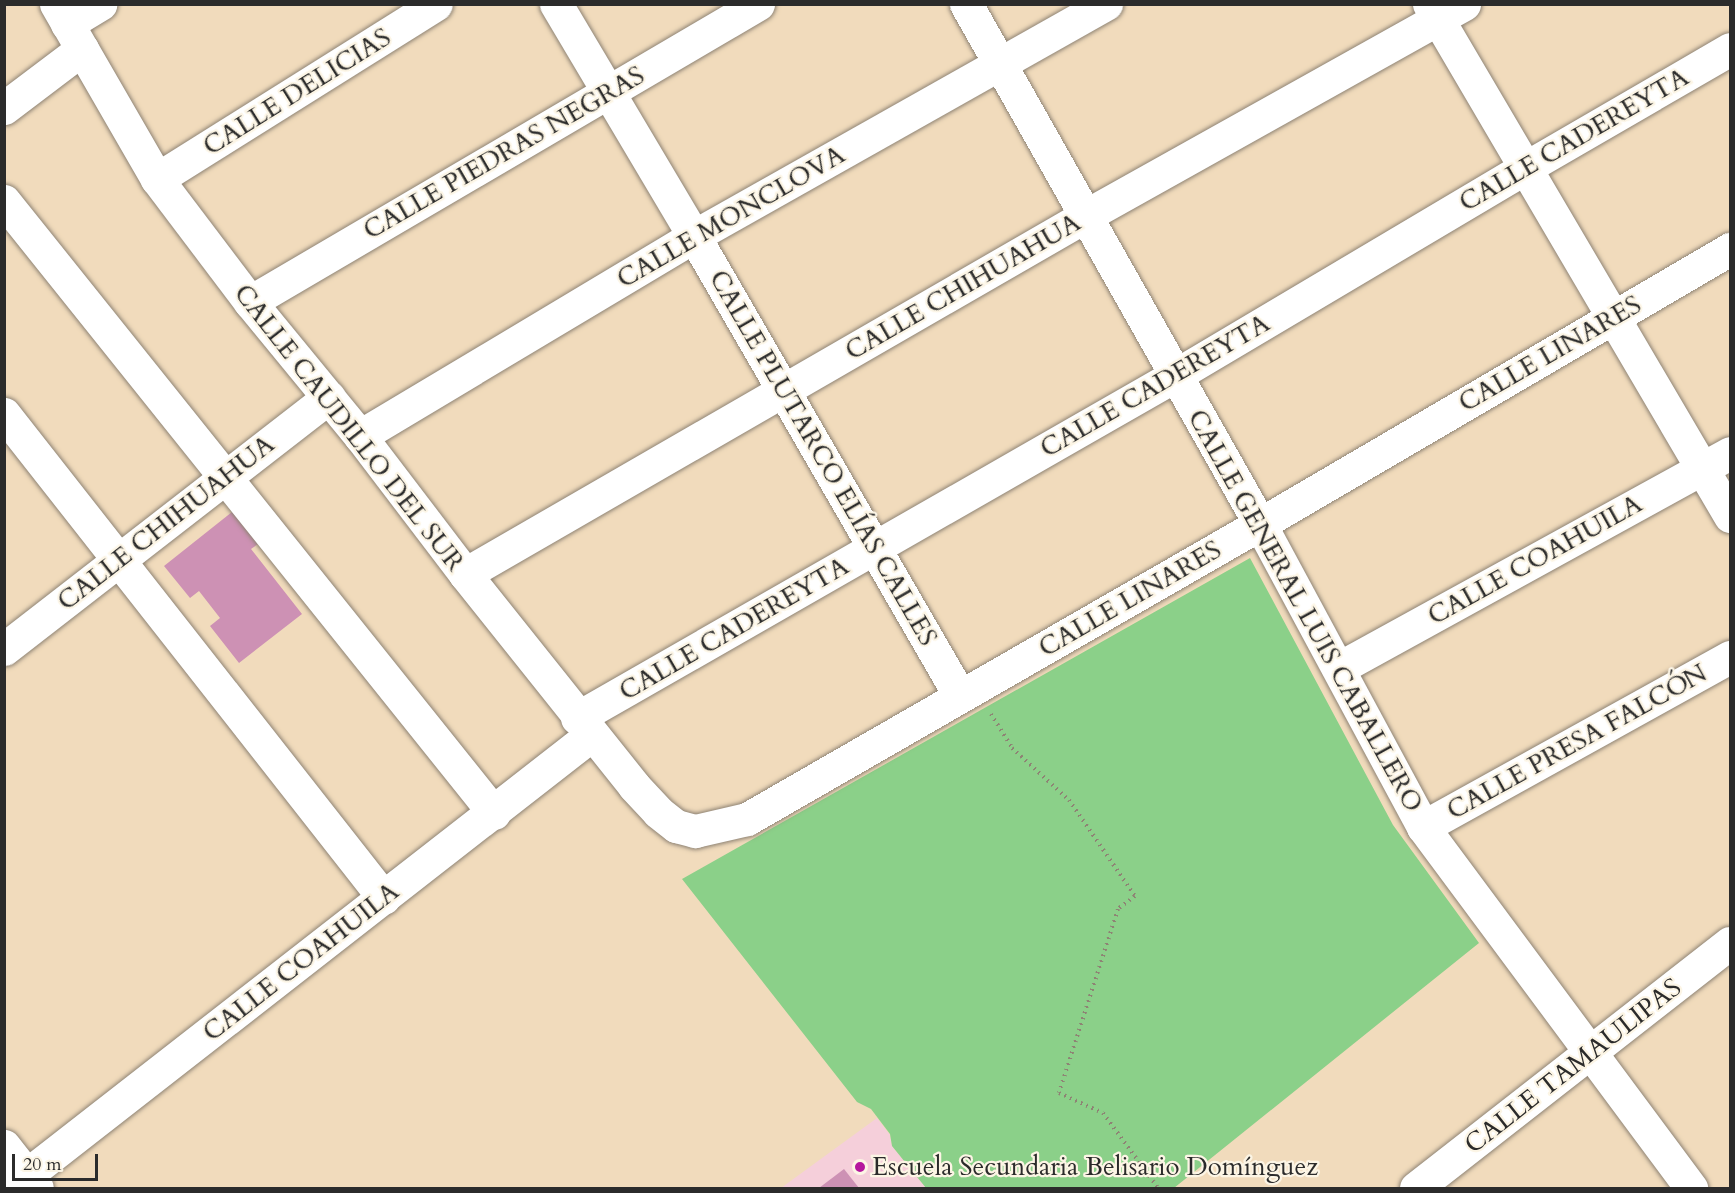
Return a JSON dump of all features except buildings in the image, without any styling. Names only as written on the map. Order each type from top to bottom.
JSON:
[{"type":"street","points":[[4,108],[68,26],[100,4]]},
{"type":"street","name":"CALLE DELICIAS","points":[[157,179],[436,4]]},
{"type":"street","name":"CALLE PLUTARCO ELÍAS CALLES","points":[[556,4],[875,549],[967,692]]},
{"type":"street","name":"CALLE PIEDRAS NEGRAS","points":[[250,302],[758,4]]},
{"type":"street","name":"CALLE GENERAL LUIS CABALLERO","points":[[966,4],[1002,64],[1260,524],[1423,828],[1690,1188]]},
{"type":"street","name":"CALLE MONCLOVA","points":[[360,436],[694,237],[1106,4]]},
{"type":"street","points":[[1443,9],[1525,168],[1731,516]]},
{"type":"street","name":"CALLE CHIHUAHUA","points":[[465,574],[1443,9]]},
{"type":"street","name":"CALLE CAUDILLO DEL SUR","points":[[68,26],[157,179],[250,302],[360,436],[584,726],[658,812],[676,826]]},
{"type":"street","name":"CALLE CADEREYTA","points":[[584,726],[875,549],[1176,375],[1525,168],[1731,50]]},
{"type":"street","points":[[4,201],[494,813]]},
{"type":"street","name":"CALLE LINARES","points":[[676,826],[695,831],[747,819],[1260,524],[1731,249]]},
{"type":"street","name":"CALLE CHIHUAHUA","points":[[4,650],[328,397]]},
{"type":"street","points":[[4,414],[384,898]]},
{"type":"street","name":"CALLE COAHUILA","points":[[1339,668],[1731,453]]},
{"type":"street","name":"CALLE PRESA FALCÓN","points":[[1423,828],[1731,657]]},
{"type":"street","name":"CALLE COAHUILA","points":[[25,1184],[494,813],[584,726]]},
{"type":"street","name":"CALLE TAMAULIPAS","points":[[1416,1188],[1731,943]]},
{"type":"street","points":[[4,1146],[25,1184]]},
{"type":"path","points":[[967,692],[1012,748],[1069,800],[1135,896],[1118,909],[1059,1093],[1103,1113],[1158,1188]]},
{"type":"shaded area","name":"Escuela Secundaria Belisario Domínguez","points":[[877,1118],[890,1135],[892,1146],[926,1188],[781,1188]]},
{"type":"green space","points":[[1250,558],[1393,825],[1479,943],[1174,1188],[926,1188],[892,1146],[890,1134],[871,1109],[857,1102],[682,879]]},
{"type":"place","name":"Escuela Secundaria Belisario Domínguez","points":[[860,1167]]}]
